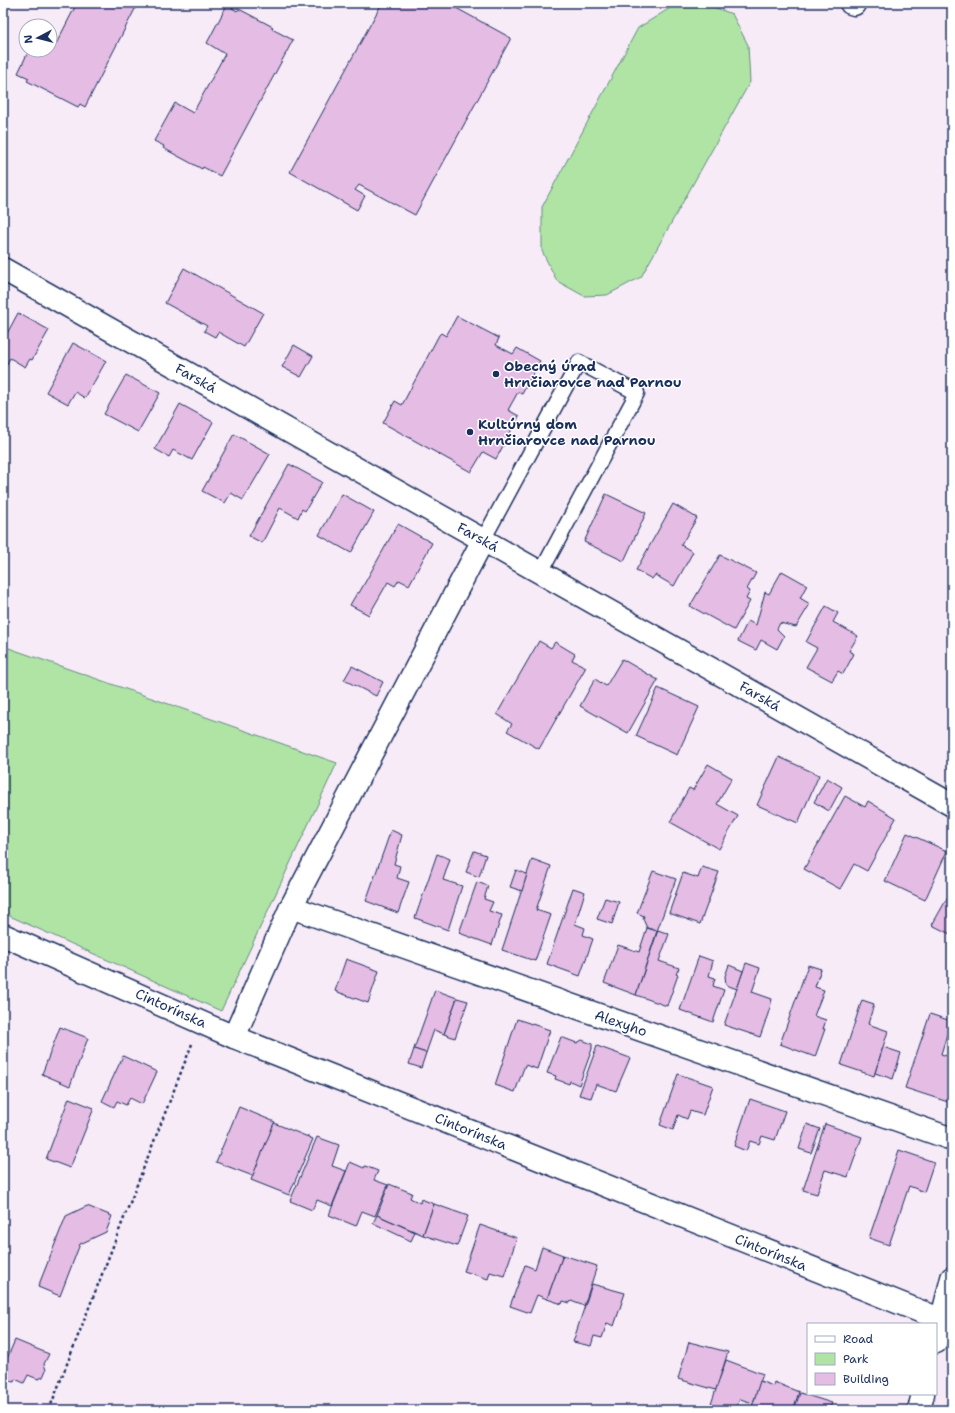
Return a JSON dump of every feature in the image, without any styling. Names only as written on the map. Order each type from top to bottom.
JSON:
[{"type":"street","name":"Farská","points":[[3,269],[541,572],[952,806]]},
{"type":"street","points":[[234,1036],[291,907],[483,540]]},
{"type":"street","name":"Alexyho","points":[[291,907],[952,1139]]},
{"type":"street","name":"Cintorínska","points":[[3,935],[234,1036],[947,1321]]},
{"type":"street","points":[[937,1340],[947,1321],[952,1278]]},
{"type":"street","points":[[919,1410],[923,1395]]},
{"type":"lane","points":[[483,540],[579,362],[637,393],[541,572]]},
{"type":"path","points":[[49,1410],[201,1022]]},
{"type":"green space","points":[[678,3],[703,3],[732,14],[748,45],[750,82],[641,277],[607,295],[584,296],[557,281],[542,251],[542,207],[638,28]]},
{"type":"green space","points":[[3,646],[337,763],[221,1011],[3,913]]},
{"type":"building","points":[[77,3],[138,3],[85,107],[80,104],[78,107],[27,81],[29,78],[18,73],[25,58],[58,58],[58,40]]},
{"type":"building","points":[[382,3],[447,3],[511,38],[415,215],[359,185],[355,190],[365,196],[357,210],[290,172]]},
{"type":"building","points":[[227,5],[237,11],[239,9],[273,27],[272,29],[293,40],[220,176],[203,167],[202,169],[163,148],[164,146],[154,141],[175,103],[193,113],[225,54],[207,43]]},
{"type":"building","points":[[184,268],[263,313],[244,347],[218,332],[215,337],[204,331],[207,326],[165,303]]},
{"type":"building","points":[[18,313],[49,330],[32,360],[30,359],[25,367],[10,358],[3,371],[3,341]]},
{"type":"building","points":[[457,316],[499,338],[496,345],[513,354],[517,348],[540,361],[522,394],[518,392],[508,410],[519,416],[496,459],[483,452],[471,472],[383,423],[395,401],[402,405],[439,335],[441,333],[446,336]]},
{"type":"building","points":[[73,343],[106,361],[85,398],[75,392],[68,404],[46,392]]},
{"type":"building","points":[[294,345],[313,356],[301,377],[282,367]]},
{"type":"building","points":[[126,375],[160,393],[138,432],[104,414]]},
{"type":"building","points":[[180,404],[213,422],[192,460],[173,450],[169,457],[155,449]]},
{"type":"building","points":[[234,434],[270,454],[243,500],[231,493],[225,503],[202,491]]},
{"type":"building","points":[[289,464],[322,482],[305,511],[302,509],[298,518],[280,508],[262,543],[249,536]]},
{"type":"building","points":[[342,494],[374,512],[351,553],[319,535]]},
{"type":"building","points":[[606,494],[646,513],[624,561],[584,542]]},
{"type":"building","points":[[673,504],[697,518],[681,545],[693,552],[674,586],[655,575],[652,579],[636,570]]},
{"type":"building","points":[[398,524],[432,543],[409,585],[399,580],[395,586],[388,582],[369,615],[350,605],[357,593],[359,593]]},
{"type":"building","points":[[720,555],[756,573],[747,589],[750,591],[746,599],[750,601],[734,630],[690,606]]},
{"type":"building","points":[[782,571],[807,585],[800,598],[810,604],[796,627],[780,623],[777,629],[784,636],[777,649],[761,640],[756,650],[738,641],[748,621],[756,625],[765,592],[769,594]]},
{"type":"building","points":[[826,606],[838,613],[833,622],[858,636],[849,651],[854,654],[843,674],[838,671],[832,681],[806,667],[817,648],[806,642]]},
{"type":"building","points":[[539,641],[551,648],[555,642],[575,654],[572,660],[586,667],[539,749],[507,731],[512,724],[497,714]]},
{"type":"building","points":[[622,659],[658,680],[628,733],[580,706],[595,679],[606,686]]},
{"type":"building","points":[[352,666],[383,682],[376,696],[344,680]]},
{"type":"building","points":[[658,688],[699,707],[677,755],[636,736]]},
{"type":"building","points":[[779,757],[819,775],[798,823],[757,805]]},
{"type":"building","points":[[708,764],[732,778],[717,804],[738,816],[719,849],[670,822],[689,788],[693,790]]},
{"type":"building","points":[[827,778],[842,787],[829,811],[814,802]]},
{"type":"building","points":[[845,796],[865,807],[868,801],[896,818],[867,871],[854,864],[840,889],[804,869]]},
{"type":"building","points":[[391,830],[402,835],[394,864],[400,866],[397,878],[409,882],[398,913],[366,901]]},
{"type":"building","points":[[907,833],[947,851],[925,900],[885,881]]},
{"type":"building","points":[[474,851],[486,855],[479,877],[466,872]]},
{"type":"building","points":[[437,854],[450,859],[443,880],[462,886],[448,930],[415,918]]},
{"type":"building","points":[[532,859],[551,866],[536,910],[551,915],[535,961],[502,950]]},
{"type":"building","points":[[702,867],[719,872],[700,924],[669,913],[683,873],[698,878]]},
{"type":"building","points":[[516,870],[527,874],[522,891],[510,887]]},
{"type":"building","points":[[653,871],[676,879],[657,931],[647,928],[643,919],[644,916],[637,913]]},
{"type":"building","points":[[477,882],[488,886],[484,899],[493,902],[489,911],[502,915],[492,945],[459,933]]},
{"type":"building","points":[[573,888],[585,892],[575,924],[585,928],[583,935],[593,939],[580,976],[547,964]]},
{"type":"building","points":[[949,895],[952,897],[952,935],[932,925]]},
{"type":"building","points":[[605,898],[619,902],[612,924],[597,919]]},
{"type":"building","points":[[647,928],[657,931],[636,995],[604,983],[618,945],[639,952]]},
{"type":"building","points":[[658,930],[669,934],[659,961],[679,968],[667,1006],[636,995]]},
{"type":"building","points":[[699,956],[713,961],[709,976],[715,978],[713,986],[724,990],[713,1022],[680,1010]]},
{"type":"building","points":[[346,959],[379,971],[368,1003],[335,991]]},
{"type":"building","points":[[746,963],[760,968],[752,992],[772,999],[760,1037],[724,1025]]},
{"type":"building","points":[[729,965],[743,971],[737,989],[726,985],[725,976]]},
{"type":"building","points":[[808,965],[821,969],[815,987],[824,990],[814,1016],[826,1020],[823,1029],[825,1029],[815,1057],[780,1044]]},
{"type":"building","points":[[435,990],[457,998],[444,1034],[434,1030],[426,1053],[414,1049]]},
{"type":"building","points":[[457,998],[468,1001],[455,1038],[444,1034]]},
{"type":"building","points":[[862,1000],[874,1004],[868,1024],[888,1031],[874,1076],[841,1065]]},
{"type":"building","points":[[930,1014],[951,1021],[941,1054],[952,1058],[952,1091],[948,1102],[905,1088]]},
{"type":"building","points":[[517,1019],[550,1030],[537,1069],[525,1065],[515,1092],[495,1085]]},
{"type":"building","points":[[60,1027],[88,1038],[70,1086],[42,1074]]},
{"type":"building","points":[[561,1037],[577,1043],[582,1040],[592,1044],[592,1049],[579,1085],[570,1081],[569,1084],[555,1079],[556,1076],[547,1073]]},
{"type":"building","points":[[597,1046],[630,1058],[616,1091],[596,1084],[591,1098],[579,1095]]},
{"type":"building","points":[[883,1047],[901,1053],[893,1079],[875,1073]]},
{"type":"building","points":[[414,1049],[426,1053],[421,1068],[409,1064]]},
{"type":"building","points":[[123,1056],[157,1072],[142,1104],[130,1098],[126,1105],[117,1101],[114,1107],[102,1101]]},
{"type":"building","points":[[678,1074],[713,1086],[703,1115],[690,1111],[687,1119],[678,1115],[673,1130],[660,1125]]},
{"type":"building","points":[[69,1098],[94,1108],[70,1168],[46,1159]]},
{"type":"building","points":[[750,1099],[785,1111],[775,1140],[762,1136],[759,1144],[750,1141],[746,1151],[734,1146]]},
{"type":"building","points":[[239,1107],[275,1122],[253,1176],[216,1162]]},
{"type":"building","points":[[274,1123],[313,1139],[289,1195],[251,1180]]},
{"type":"building","points":[[807,1124],[820,1129],[811,1153],[799,1149]]},
{"type":"building","points":[[825,1124],[862,1137],[848,1177],[825,1170],[817,1194],[803,1190]]},
{"type":"building","points":[[317,1137],[339,1145],[332,1166],[346,1171],[332,1206],[317,1200],[312,1210],[290,1201]]},
{"type":"building","points":[[899,1150],[934,1162],[924,1192],[909,1186],[889,1245],[869,1238]]},
{"type":"building","points":[[350,1162],[364,1168],[365,1166],[378,1171],[374,1180],[388,1185],[375,1216],[362,1211],[356,1226],[329,1215]]},
{"type":"building","points":[[389,1184],[412,1193],[410,1198],[420,1203],[421,1199],[434,1204],[423,1235],[377,1215]]},
{"type":"building","points":[[434,1204],[468,1216],[457,1246],[423,1235]]},
{"type":"building","points":[[87,1206],[112,1216],[106,1232],[80,1244],[60,1296],[38,1287],[66,1216]]},
{"type":"building","points":[[377,1215],[415,1232],[411,1241],[373,1223]]},
{"type":"building","points":[[480,1225],[517,1238],[504,1276],[490,1272],[488,1279],[464,1271]]},
{"type":"building","points":[[542,1247],[563,1255],[547,1299],[537,1295],[530,1313],[510,1306],[525,1265],[535,1269]]},
{"type":"building","points":[[563,1255],[597,1266],[584,1306],[571,1301],[570,1303],[563,1301],[562,1304],[547,1299]]},
{"type":"building","points":[[592,1284],[625,1293],[614,1326],[607,1323],[602,1338],[594,1336],[591,1346],[573,1342]]},
{"type":"building","points":[[15,1340],[49,1354],[44,1364],[46,1370],[43,1377],[38,1379],[28,1375],[24,1383],[15,1379],[14,1382],[4,1378],[6,1375],[3,1374],[3,1368]]},
{"type":"building","points":[[689,1342],[728,1352],[716,1390],[678,1379]]},
{"type":"building","points":[[726,1360],[763,1374],[753,1403],[740,1399],[736,1408],[730,1406],[729,1410],[723,1410],[711,1404]]},
{"type":"building","points":[[760,1381],[773,1386],[774,1382],[799,1392],[793,1410],[751,1410]]},
{"type":"building","points":[[800,1393],[832,1403],[829,1410],[794,1410]]},
{"type":"place","name":"Obecný úrad Hrnčiarovce nad Parnou","points":[[496,374]]},
{"type":"place","name":"Kultúrny dom Hrnčiarovce nad Parnou","points":[[470,432]]}]
